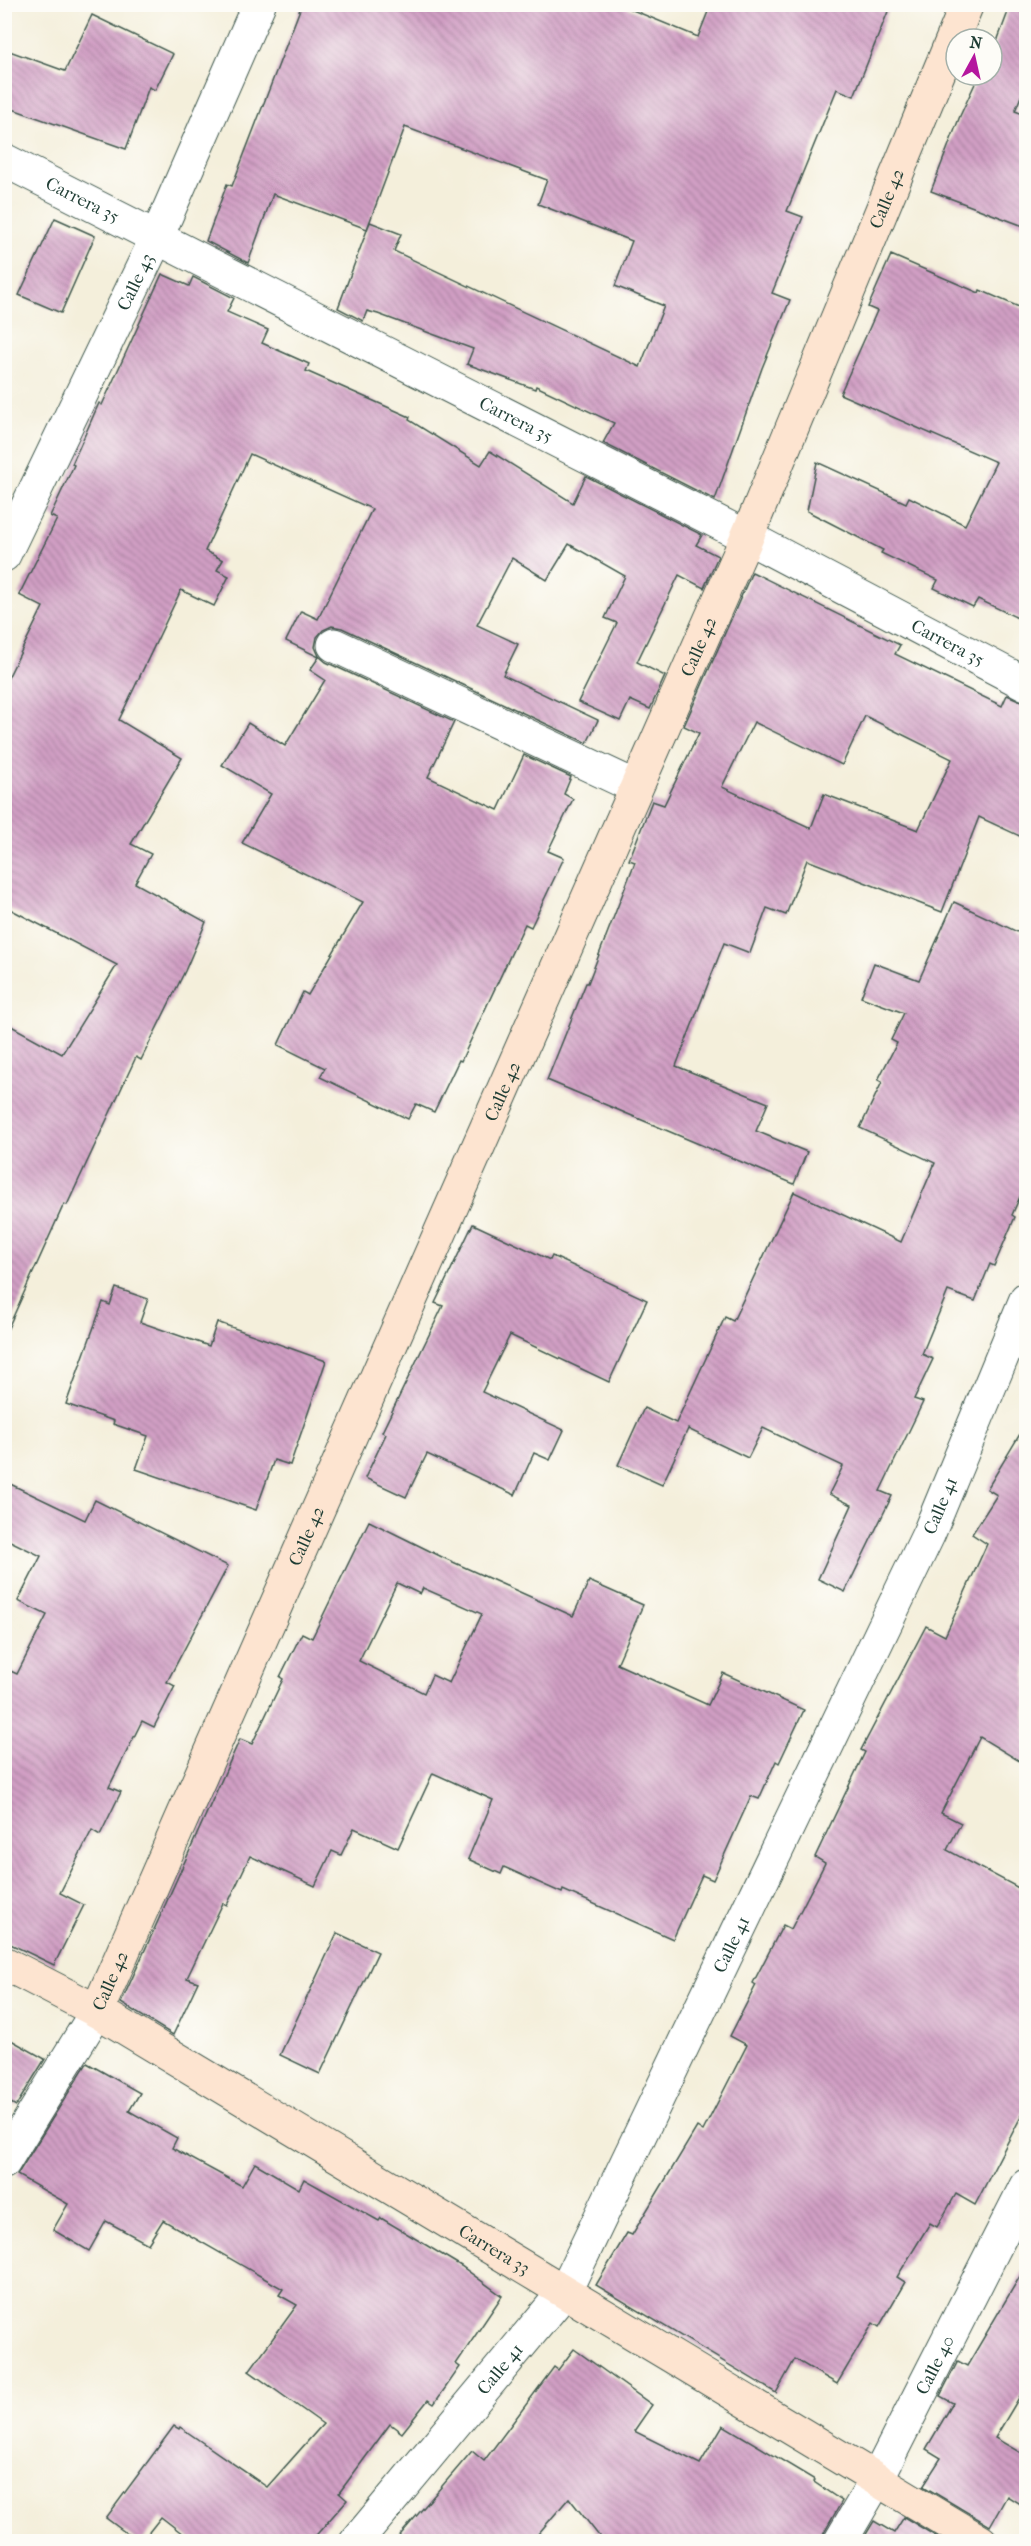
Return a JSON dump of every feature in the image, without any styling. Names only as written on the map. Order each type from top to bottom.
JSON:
[{"type":"street","name":"Calle 43","points":[[4,555],[157,237],[259,4]]},
{"type":"street","name":"Calle 42","points":[[4,2162],[97,2011],[747,537],[967,4]]},
{"type":"street","name":"Carrera 35","points":[[4,160],[747,537],[1026,684]]},
{"type":"street","points":[[334,645],[636,787]]},
{"type":"street","name":"Calle 41","points":[[356,2541],[565,2291],[929,1533],[1026,1299]]},
{"type":"street","name":"Carrera 33","points":[[4,1963],[97,2011],[981,2541]]},
{"type":"street","name":"Calle 40","points":[[840,2541],[877,2479],[1026,2186]]},
{"type":"building","points":[[302,4],[618,4],[698,37],[711,4],[891,4],[854,96],[837,89],[787,211],[803,217],[772,293],[790,300],[762,368],[715,500],[603,443],[614,423],[536,386],[535,389],[467,364],[473,349],[378,314],[367,311],[363,321],[338,308],[370,222],[401,234],[394,251],[640,367],[664,306],[615,286],[632,241],[538,204],[547,180],[405,127],[367,229],[273,194],[248,263],[206,241],[227,184],[232,186]]},
{"type":"building","points":[[1011,4],[1026,4],[1026,84],[1015,111],[1026,115],[1026,227],[931,191],[973,87],[1004,87],[1002,27]]},
{"type":"building","points":[[92,15],[173,54],[155,90],[149,87],[126,149],[4,106],[4,49],[65,71]]},
{"type":"building","points":[[55,218],[95,236],[61,313],[19,295]]},
{"type":"building","points":[[891,255],[979,293],[980,290],[1026,310],[1026,622],[978,599],[973,607],[934,588],[938,580],[881,553],[883,550],[807,511],[817,462],[906,503],[909,497],[965,525],[996,462],[840,394],[877,311],[868,307]]},
{"type":"building","points":[[162,274],[189,286],[193,277],[234,298],[227,312],[268,330],[262,343],[309,364],[306,371],[410,417],[409,420],[481,465],[490,451],[573,503],[586,476],[702,535],[696,545],[718,556],[704,588],[679,575],[637,662],[665,676],[650,709],[630,700],[620,721],[578,702],[617,623],[605,618],[625,576],[569,544],[547,580],[512,558],[477,625],[518,644],[503,675],[598,720],[587,743],[342,628],[332,626],[323,630],[317,637],[315,647],[319,656],[326,662],[454,722],[428,777],[498,810],[524,755],[571,777],[564,794],[573,799],[548,851],[564,858],[531,927],[525,924],[461,1061],[459,1060],[434,1112],[416,1104],[408,1119],[320,1077],[325,1068],[278,1045],[303,992],[308,995],[363,902],[242,843],[271,794],[222,765],[248,723],[285,746],[325,680],[310,670],[319,657],[286,641],[301,611],[318,619],[372,509],[250,454],[205,551],[223,560],[217,570],[229,576],[214,606],[181,590],[119,720],[182,758],[131,844],[151,854],[135,883],[206,922],[185,971],[141,1060],[136,1057],[67,1205],[64,1204],[4,1337],[4,1022],[62,1054],[117,965],[4,906],[4,686],[43,607],[19,595],[57,519],[50,516],[99,403],[102,405]]},
{"type":"building","points":[[752,572],[900,645],[895,654],[1002,706],[1007,695],[1026,703],[1026,839],[979,817],[942,912],[807,860],[786,915],[767,908],[750,953],[724,943],[676,1066],[768,1103],[756,1131],[807,1152],[794,1184],[547,1080],[635,862],[629,860],[652,801],[664,805],[699,733],[684,726]],"holes":[[[865,716],[952,759],[918,830],[824,794],[811,828],[722,787],[754,722],[842,765]]]},
{"type":"building","points":[[954,902],[1026,936],[1026,1183],[1012,1215],[1015,1217],[994,1266],[990,1264],[975,1301],[948,1291],[922,1354],[933,1359],[914,1399],[923,1402],[880,1491],[892,1496],[845,1592],[818,1579],[852,1505],[829,1494],[843,1466],[763,1428],[748,1458],[688,1429],[662,1485],[618,1465],[644,1408],[676,1423],[725,1317],[733,1321],[794,1192],[901,1242],[935,1163],[860,1128],[882,1082],[878,1080],[897,1043],[891,1040],[904,1013],[861,997],[874,963],[919,980]]},
{"type":"building","points":[[473,1224],[550,1260],[552,1256],[647,1300],[609,1382],[510,1335],[482,1392],[564,1430],[550,1460],[534,1453],[515,1495],[427,1454],[406,1497],[365,1478],[386,1434],[382,1432],[443,1306],[435,1303]]},
{"type":"building","points":[[116,1288],[148,1299],[140,1322],[209,1346],[217,1322],[326,1361],[290,1465],[274,1460],[256,1510],[136,1469],[148,1436],[66,1404],[103,1302],[110,1305]]},
{"type":"building","points":[[1026,1424],[1026,1765],[980,1737],[941,1813],[961,1823],[947,1850],[1026,1892],[1026,2107],[975,2205],[956,2194],[937,2227],[930,2223],[897,2277],[905,2282],[879,2327],[873,2323],[837,2384],[795,2359],[776,2393],[596,2285],[627,2233],[632,2235],[697,2127],[703,2131],[747,2045],[730,2036],[756,1985],[753,1983],[783,1925],[791,1929],[825,1863],[815,1857],[865,1752],[861,1750],[926,1626],[945,1636],[987,1544],[972,1534],[997,1495],[987,1489]]},
{"type":"building","points":[[4,1481],[85,1520],[95,1500],[228,1566],[167,1682],[175,1686],[154,1727],[142,1721],[109,1787],[121,1792],[100,1835],[92,1830],[60,1893],[84,1905],[54,1965],[4,1941],[4,1668],[17,1674],[47,1615],[18,1601],[41,1556],[4,1538]]},
{"type":"building","points":[[369,1521],[444,1558],[573,1616],[589,1581],[643,1605],[617,1664],[708,1705],[723,1673],[804,1710],[779,1763],[776,1761],[759,1799],[751,1796],[713,1880],[702,1875],[673,1939],[563,1890],[562,1893],[504,1867],[501,1874],[468,1859],[493,1800],[433,1773],[398,1848],[354,1828],[341,1855],[332,1851],[315,1886],[250,1856],[227,1905],[223,1903],[187,1978],[198,1982],[173,2035],[121,2003],[240,1739],[252,1744],[283,1679],[280,1677],[302,1633],[312,1638]],"holes":[[[397,1583],[420,1594],[423,1588],[482,1614],[449,1683],[432,1675],[424,1693],[359,1661]]]},
{"type":"building","points":[[337,1933],[378,1952],[320,2074],[280,2055]]},
{"type":"building","points":[[4,2036],[45,2059],[16,2106],[4,2099]]},
{"type":"building","points":[[87,2063],[140,2093],[129,2111],[177,2138],[172,2148],[242,2186],[255,2163],[299,2189],[304,2179],[379,2221],[381,2218],[461,2266],[502,2296],[456,2364],[460,2367],[434,2404],[428,2400],[402,2433],[390,2424],[339,2493],[347,2500],[311,2541],[192,2541],[161,2517],[142,2541],[137,2541],[106,2518],[174,2426],[179,2429],[180,2427],[267,2487],[323,2424],[249,2371],[297,2305],[279,2295],[283,2289],[163,2220],[148,2244],[106,2221],[89,2251],[53,2230],[68,2204],[17,2175]]},
{"type":"building","points":[[1026,2266],[1026,2386],[995,2438],[1026,2456],[1026,2508],[1007,2496],[990,2526],[923,2486],[941,2458],[926,2449],[953,2403],[940,2396],[958,2361],[967,2366]]},
{"type":"building","points":[[574,2349],[652,2405],[634,2431],[700,2464],[723,2425],[815,2480],[814,2482],[842,2501],[821,2541],[603,2541],[569,2498],[532,2541],[395,2541],[472,2451],[484,2461],[554,2367],[558,2370]]},
{"type":"building","points":[[904,2517],[944,2541],[862,2541],[874,2521],[894,2533]]}]
